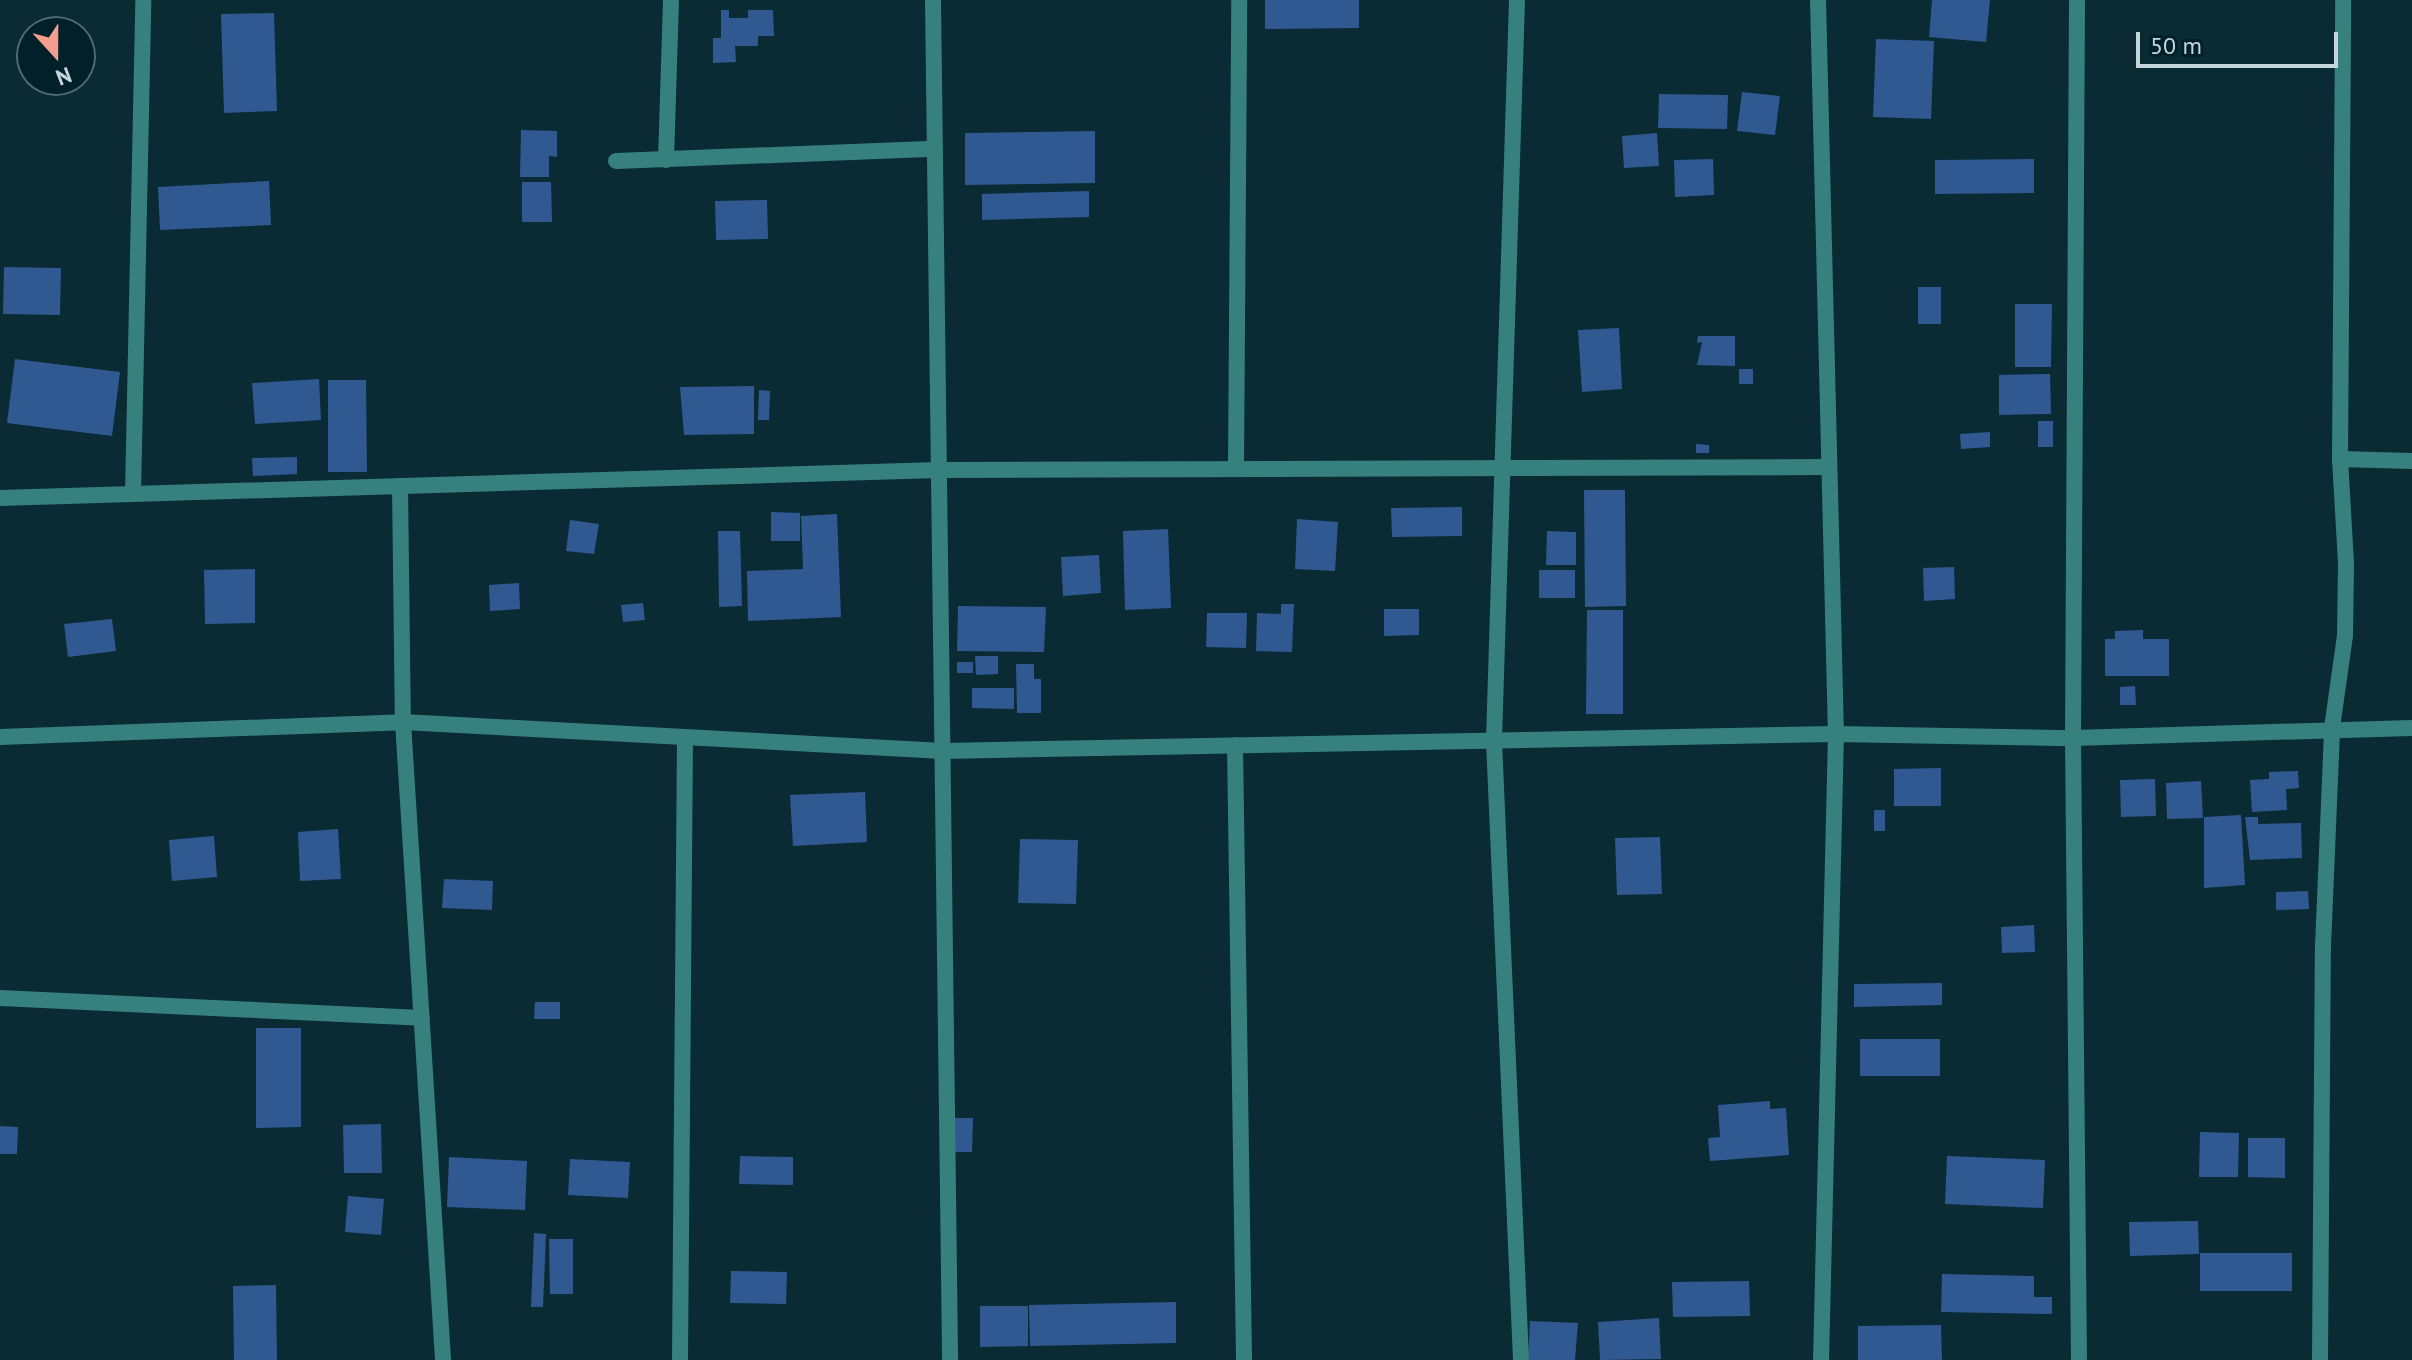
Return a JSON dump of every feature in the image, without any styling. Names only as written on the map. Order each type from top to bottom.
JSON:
[{"type":"street","points":[[133,494],[143,0]]},
{"type":"street","points":[[666,160],[671,0]]},
{"type":"street","points":[[933,0],[950,1360]]},
{"type":"street","points":[[1236,468],[1239,0]]},
{"type":"street","points":[[1517,0],[1494,741],[1521,1360]]},
{"type":"street","points":[[1818,0],[1836,734],[1821,1360]]},
{"type":"street","points":[[2077,0],[2073,738],[2079,1360]]},
{"type":"street","points":[[2320,1360],[2323,946],[2332,728],[2345,636],[2340,459],[2343,0]]},
{"type":"street","points":[[616,161],[935,149]]},
{"type":"street","points":[[2340,459],[2412,461]]},
{"type":"street","points":[[0,498],[939,470],[1829,467]]},
{"type":"street","points":[[400,486],[403,722],[443,1360]]},
{"type":"street","points":[[0,737],[403,722],[685,740],[943,751],[1836,734],[2073,738],[2412,728]]},
{"type":"street","points":[[680,1360],[685,740]]},
{"type":"street","points":[[1235,745],[1244,1360]]},
{"type":"street","points":[[0,998],[422,1018]]},
{"type":"building","points":[[1265,0],[1359,0],[1359,28],[1265,29]]},
{"type":"building","points":[[1932,0],[1990,0],[1986,42],[1929,37]]},
{"type":"building","points":[[721,10],[729,10],[729,18],[748,18],[748,10],[773,10],[774,36],[758,36],[758,46],[735,46],[736,62],[713,63],[713,38],[721,38]]},
{"type":"building","points":[[274,13],[277,111],[224,113],[221,14]]},
{"type":"building","points":[[1876,39],[1934,41],[1931,119],[1873,117]]},
{"type":"building","points":[[1742,92],[1780,96],[1775,135],[1737,131]]},
{"type":"building","points":[[1659,94],[1728,95],[1727,129],[1658,128]]},
{"type":"building","points":[[521,130],[557,131],[557,157],[549,156],[549,177],[520,177]]},
{"type":"building","points":[[1095,131],[1095,183],[965,185],[965,133]]},
{"type":"building","points":[[1657,133],[1659,166],[1624,168],[1622,136]]},
{"type":"building","points":[[1713,159],[1714,195],[1675,197],[1674,160]]},
{"type":"building","points":[[2034,159],[2034,193],[1935,194],[1935,160]]},
{"type":"building","points":[[269,181],[271,225],[160,230],[158,187]]},
{"type":"building","points":[[522,182],[551,182],[552,222],[522,222]]},
{"type":"building","points":[[1089,191],[1089,217],[982,220],[982,194]]},
{"type":"building","points":[[767,200],[768,239],[716,240],[715,201]]},
{"type":"building","points":[[4,267],[61,268],[60,315],[3,314]]},
{"type":"building","points":[[1918,287],[1941,287],[1941,324],[1918,324]]},
{"type":"building","points":[[2015,304],[2052,304],[2051,367],[2015,367]]},
{"type":"building","points":[[1619,328],[1622,389],[1582,392],[1578,330]]},
{"type":"building","points":[[1698,336],[1735,336],[1735,366],[1697,365],[1702,342],[1697,343]]},
{"type":"building","points":[[15,359],[120,372],[112,436],[7,423]]},
{"type":"building","points":[[1739,369],[1753,369],[1753,384],[1739,384]]},
{"type":"building","points":[[2050,374],[2051,414],[1999,415],[1999,375]]},
{"type":"building","points":[[319,379],[321,420],[255,424],[252,383]]},
{"type":"building","points":[[328,380],[366,380],[367,472],[328,472]]},
{"type":"building","points":[[754,386],[754,434],[684,435],[680,387]]},
{"type":"building","points":[[759,390],[770,391],[769,420],[758,420]]},
{"type":"building","points":[[2038,421],[2053,421],[2053,447],[2038,447]]},
{"type":"building","points":[[1990,432],[1990,447],[1961,449],[1960,434]]},
{"type":"building","points":[[1696,444],[1709,445],[1709,453],[1696,453]]},
{"type":"building","points":[[297,457],[297,474],[253,476],[252,458]]},
{"type":"building","points":[[1584,490],[1625,490],[1626,606],[1585,607]]},
{"type":"building","points":[[1462,507],[1462,536],[1392,537],[1391,508]]},
{"type":"building","points":[[771,512],[800,513],[800,541],[771,541]]},
{"type":"building","points":[[837,514],[841,617],[748,621],[747,571],[803,569],[801,516]]},
{"type":"building","points":[[1297,519],[1338,522],[1335,571],[1295,569]]},
{"type":"building","points":[[570,520],[599,524],[594,554],[566,551]]},
{"type":"building","points":[[1168,529],[1171,608],[1125,610],[1123,531]]},
{"type":"building","points":[[718,531],[740,531],[742,606],[719,607]]},
{"type":"building","points":[[1547,531],[1576,532],[1576,565],[1546,565]]},
{"type":"building","points":[[1099,555],[1101,593],[1063,596],[1061,557]]},
{"type":"building","points":[[1954,567],[1955,599],[1924,601],[1923,568]]},
{"type":"building","points":[[255,569],[255,623],[205,624],[204,570]]},
{"type":"building","points":[[1539,570],[1575,570],[1575,598],[1539,598]]},
{"type":"building","points":[[519,583],[520,609],[490,611],[489,585]]},
{"type":"building","points":[[643,603],[645,620],[623,622],[621,605]]},
{"type":"building","points":[[1281,604],[1294,604],[1292,652],[1256,651],[1257,613],[1281,614]]},
{"type":"building","points":[[958,606],[1046,607],[1044,652],[957,651]]},
{"type":"building","points":[[1384,609],[1419,609],[1419,635],[1384,636]]},
{"type":"building","points":[[1587,610],[1623,610],[1623,714],[1586,714]]},
{"type":"building","points":[[1207,613],[1247,613],[1246,648],[1206,647]]},
{"type":"building","points":[[112,619],[116,651],[68,657],[64,624]]},
{"type":"building","points":[[2143,630],[2143,639],[2169,639],[2169,676],[2105,676],[2105,639],[2115,639],[2115,631]]},
{"type":"building","points":[[975,656],[998,656],[998,674],[976,675]]},
{"type":"building","points":[[957,662],[973,662],[973,673],[957,673]]},
{"type":"building","points":[[1016,664],[1034,664],[1034,679],[1041,679],[1041,713],[1017,713]]},
{"type":"building","points":[[2135,686],[2136,705],[2120,705],[2120,687]]},
{"type":"building","points":[[972,688],[1014,688],[1014,709],[972,708]]},
{"type":"building","points":[[1941,768],[1941,806],[1894,806],[1894,769]]},
{"type":"building","points":[[2298,771],[2299,788],[2286,789],[2287,810],[2252,812],[2250,780],[2269,779],[2269,772]]},
{"type":"building","points":[[2155,779],[2156,816],[2121,817],[2120,780]]},
{"type":"building","points":[[2201,781],[2203,818],[2167,819],[2166,783]]},
{"type":"building","points":[[865,792],[867,842],[793,846],[790,795]]},
{"type":"building","points":[[1874,810],[1885,810],[1885,831],[1874,831]]},
{"type":"building","points":[[2241,815],[2245,885],[2204,888],[2204,817]]},
{"type":"building","points":[[2245,817],[2258,817],[2258,824],[2301,823],[2302,858],[2250,860]]},
{"type":"building","points":[[338,829],[341,879],[300,881],[298,832]]},
{"type":"building","points":[[214,836],[217,877],[172,881],[169,840]]},
{"type":"building","points":[[1660,837],[1662,894],[1617,895],[1615,838]]},
{"type":"building","points":[[1020,839],[1078,840],[1076,904],[1018,903]]},
{"type":"building","points":[[444,879],[493,881],[492,910],[442,908]]},
{"type":"building","points":[[2308,891],[2309,909],[2276,910],[2276,892]]},
{"type":"building","points":[[2034,925],[2035,952],[2002,953],[2001,927]]},
{"type":"building","points":[[1942,983],[1942,1005],[1854,1007],[1854,984]]},
{"type":"building","points":[[535,1002],[560,1002],[560,1019],[534,1019]]},
{"type":"building","points":[[256,1028],[301,1028],[301,1127],[256,1128]]},
{"type":"building","points":[[1860,1039],[1940,1039],[1940,1076],[1860,1076]]},
{"type":"building","points":[[1770,1101],[1770,1109],[1786,1108],[1789,1155],[1710,1161],[1708,1138],[1720,1137],[1718,1105]]},
{"type":"building","points":[[951,1118],[973,1118],[972,1152],[950,1152]]},
{"type":"building","points":[[381,1124],[382,1173],[344,1173],[343,1125]]},
{"type":"building","points":[[0,1126],[18,1127],[17,1154],[0,1154]]},
{"type":"building","points":[[2200,1132],[2239,1133],[2238,1177],[2199,1177]]},
{"type":"building","points":[[2248,1138],[2285,1138],[2285,1178],[2248,1177]]},
{"type":"building","points":[[740,1156],[793,1157],[793,1185],[739,1184]]},
{"type":"building","points":[[1947,1156],[2045,1160],[2043,1208],[1945,1204]]},
{"type":"building","points":[[449,1157],[527,1161],[525,1210],[447,1207]]},
{"type":"building","points":[[570,1159],[630,1162],[628,1198],[568,1195]]},
{"type":"building","points":[[348,1196],[384,1199],[381,1235],[345,1232]]},
{"type":"building","points":[[2198,1221],[2199,1254],[2130,1256],[2129,1222]]},
{"type":"building","points":[[534,1233],[546,1234],[543,1307],[531,1307]]},
{"type":"building","points":[[549,1239],[573,1239],[573,1294],[550,1294]]},
{"type":"building","points":[[2200,1253],[2292,1253],[2292,1291],[2200,1291]]},
{"type":"building","points":[[731,1271],[787,1272],[786,1304],[730,1303]]},
{"type":"building","points":[[1942,1274],[2034,1276],[2034,1297],[2052,1297],[2052,1314],[1941,1312]]},
{"type":"building","points":[[1749,1281],[1750,1316],[1673,1317],[1672,1282]]},
{"type":"building","points":[[276,1285],[277,1360],[234,1360],[233,1286]]},
{"type":"building","points":[[1176,1302],[1176,1343],[1030,1346],[1029,1305]]},
{"type":"building","points":[[980,1306],[1028,1306],[1028,1346],[980,1347]]},
{"type":"building","points":[[1659,1318],[1661,1359],[1600,1360],[1598,1322]]},
{"type":"building","points":[[1530,1321],[1578,1323],[1575,1360],[1528,1360]]},
{"type":"building","points":[[1941,1325],[1942,1360],[1858,1360],[1858,1326]]}]
